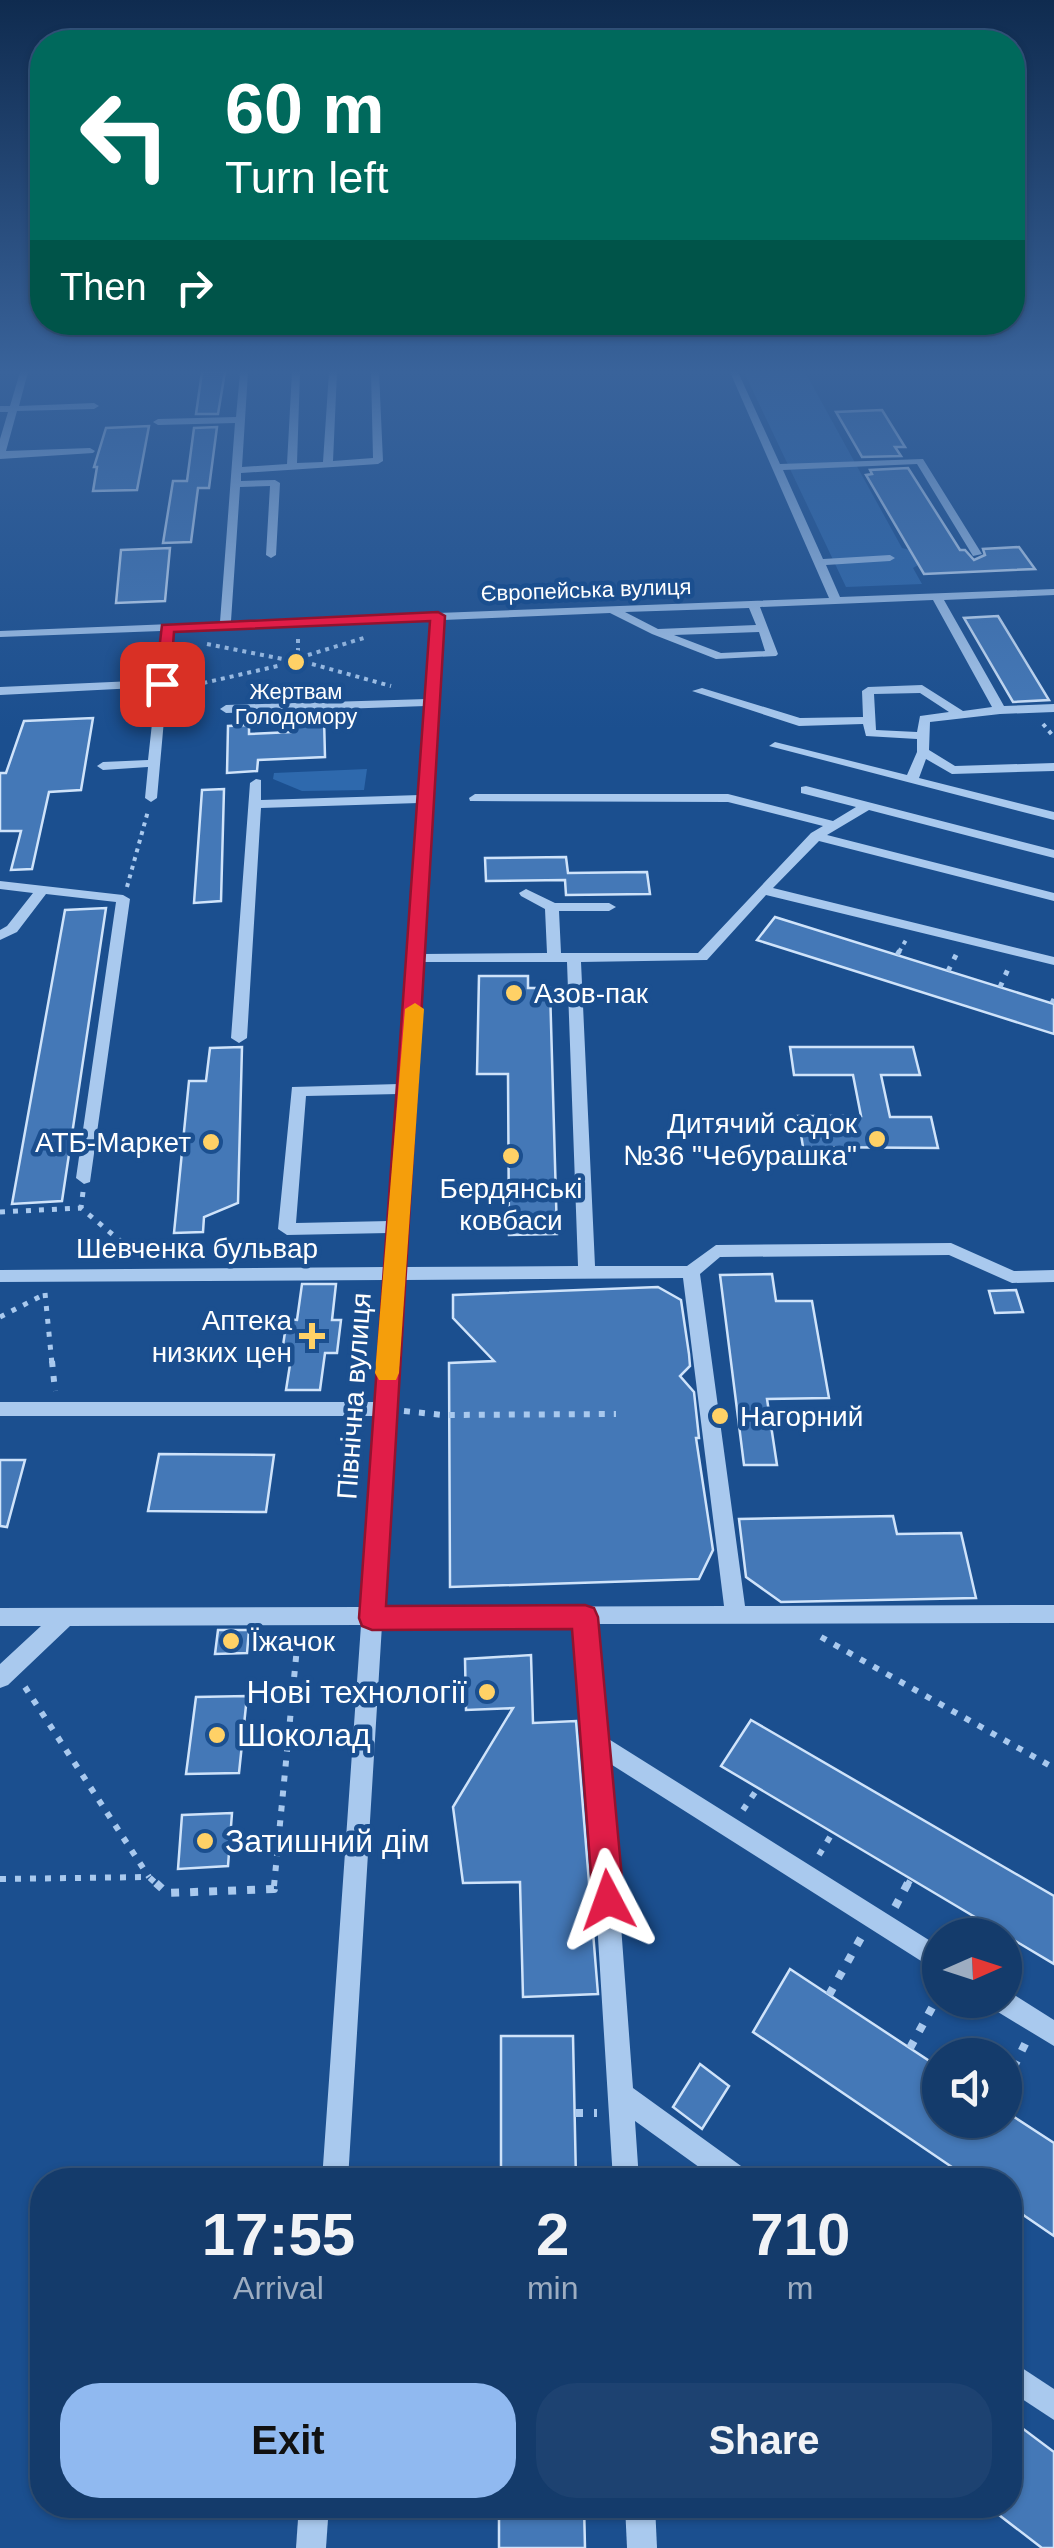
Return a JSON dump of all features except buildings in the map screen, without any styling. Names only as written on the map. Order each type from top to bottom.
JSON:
[{"type":"street","points":[[225,625],[235,491]]},
{"type":"street","points":[[271,554],[274,491]]},
{"type":"street","points":[[787,491],[836,600]]},
{"type":"street","points":[[938,491],[977,554]]},
{"type":"street","points":[[818,562],[890,558]]},
{"type":"street","name":"Європейська вулиця","points":[[0,634],[167,632],[225,625],[1054,592]]},
{"type":"street","points":[[936,596],[1000,710]]},
{"type":"street","points":[[610,610],[720,656],[772,654],[754,604]]},
{"type":"street","name":"Північна вулиця","points":[[336,2168],[438,616]]},
{"type":"street","points":[[656,632],[762,628]]},
{"type":"street","points":[[151,798],[167,632]]},
{"type":"street","points":[[0,691],[162,688]]},
{"type":"street","points":[[924,736],[870,733],[868,690],[922,689],[960,714]]},
{"type":"street","points":[[698,691],[800,722],[869,720]]},
{"type":"street","points":[[226,709],[433,702]]},
{"type":"street","points":[[911,781],[923,752],[924,719],[1054,708]]},
{"type":"street","points":[[775,746],[1054,816]]},
{"type":"street","points":[[923,752],[952,770],[1054,767]]},
{"type":"street","points":[[103,766],[154,764]]},
{"type":"street","points":[[239,1038],[256,782]]},
{"type":"street","points":[[806,790],[1054,854]]},
{"type":"street","points":[[476,798],[728,798],[834,825]]},
{"type":"street","points":[[254,804],[427,799]]},
{"type":"street","points":[[418,958],[702,957],[816,836],[867,806]]},
{"type":"street","points":[[816,836],[1054,897]]},
{"type":"street","points":[[0,885],[123,899],[84,1178]]},
{"type":"street","points":[[0,936],[12,929],[42,890]]},
{"type":"street","points":[[764,890],[1054,961]]},
{"type":"street","points":[[526,892],[552,908],[610,907]]},
{"type":"street","points":[[552,908],[554,958]]},
{"type":"street","points":[[574,958],[587,1272]]},
{"type":"street","points":[[398,1226],[287,1229],[298,1092],[408,1089]]},
{"type":"street","points":[[736,1616],[691,1272],[716,1251],[951,1249],[1012,1276],[1054,1276]]},
{"type":"street","name":"Шевченка бульвар","points":[[0,1276],[44,1285],[162,1276],[691,1272]]},
{"type":"street","points":[[0,1410],[385,1409]]},
{"type":"street","points":[[0,1617],[1054,1614]]},
{"type":"street","points":[[585,1617],[598,1743],[625,2168]]},
{"type":"street","points":[[6,1672],[63,1619]]},
{"type":"street","points":[[598,1743],[922,1949]]},
{"type":"street","points":[[1022,2013],[1045,2028]]},
{"type":"street","points":[[622,2096],[722,2168]]},
{"type":"street","points":[[1022,2383],[1054,2406]]},
{"type":"street","points":[[311,2548],[313,2518]]},
{"type":"street","points":[[641,2518],[642,2548]]},
{"type":"path","points":[[162,688],[282,662],[167,632]]},
{"type":"path","points":[[298,632],[298,654]]},
{"type":"path","points":[[308,656],[380,633]]},
{"type":"path","points":[[312,664],[401,689]]},
{"type":"path","points":[[123,899],[140,849],[151,798]]},
{"type":"path","points":[[81,1208],[84,1178]]},
{"type":"path","points":[[0,1212],[81,1208],[162,1276]]},
{"type":"path","points":[[0,1317],[44,1285]]},
{"type":"path","points":[[44,1285],[57,1410]]},
{"type":"path","points":[[385,1409],[442,1416],[616,1414]]},
{"type":"path","points":[[784,1616],[1054,1768]]},
{"type":"path","points":[[6,1672],[150,1878],[167,1893],[274,1889],[299,1618]]},
{"type":"path","points":[[0,1879],[150,1878]]},
{"type":"path","points":[[829,1995],[873,1918]]},
{"type":"path","points":[[910,2048],[926,2018]]},
{"type":"path","points":[[1022,2061],[1045,2028]]},
{"type":"shaded area","points":[[800,491],[871,491],[902,548],[910,550],[918,565],[913,568],[922,584],[846,587]]},
{"type":"shaded area","points":[[367,769],[364,790],[302,791],[273,779],[274,773]]},
{"type":"slow traffic","points":[[387,1373],[415,1009]]},
{"type":"place","name":"Жертвам Голодомору","points":[[296,662]]},
{"type":"place","name":"Азов-пак","points":[[514,993]]},
{"type":"place","name":"Дитячий садок №36 \"Чебурашка\"","points":[[877,1139]]},
{"type":"place","name":"АТБ-Маркет","points":[[211,1142]]},
{"type":"place","name":"Бердянські ковбаси","points":[[511,1156]]},
{"type":"place","name":"Аптека низких цен","points":[[312,1336]]},
{"type":"place","name":"Нагорний","points":[[720,1416]]},
{"type":"place","name":"Їжачок","points":[[231,1641]]},
{"type":"place","name":"Нові технології","points":[[487,1692]]},
{"type":"place","name":"Шоколад","points":[[217,1735]]},
{"type":"place","name":"Затишний дім","points":[[205,1841]]},
{"type":"route","points":[[162,684],[167,628],[438,616],[372,1618],[585,1617],[608,1900]]}]
